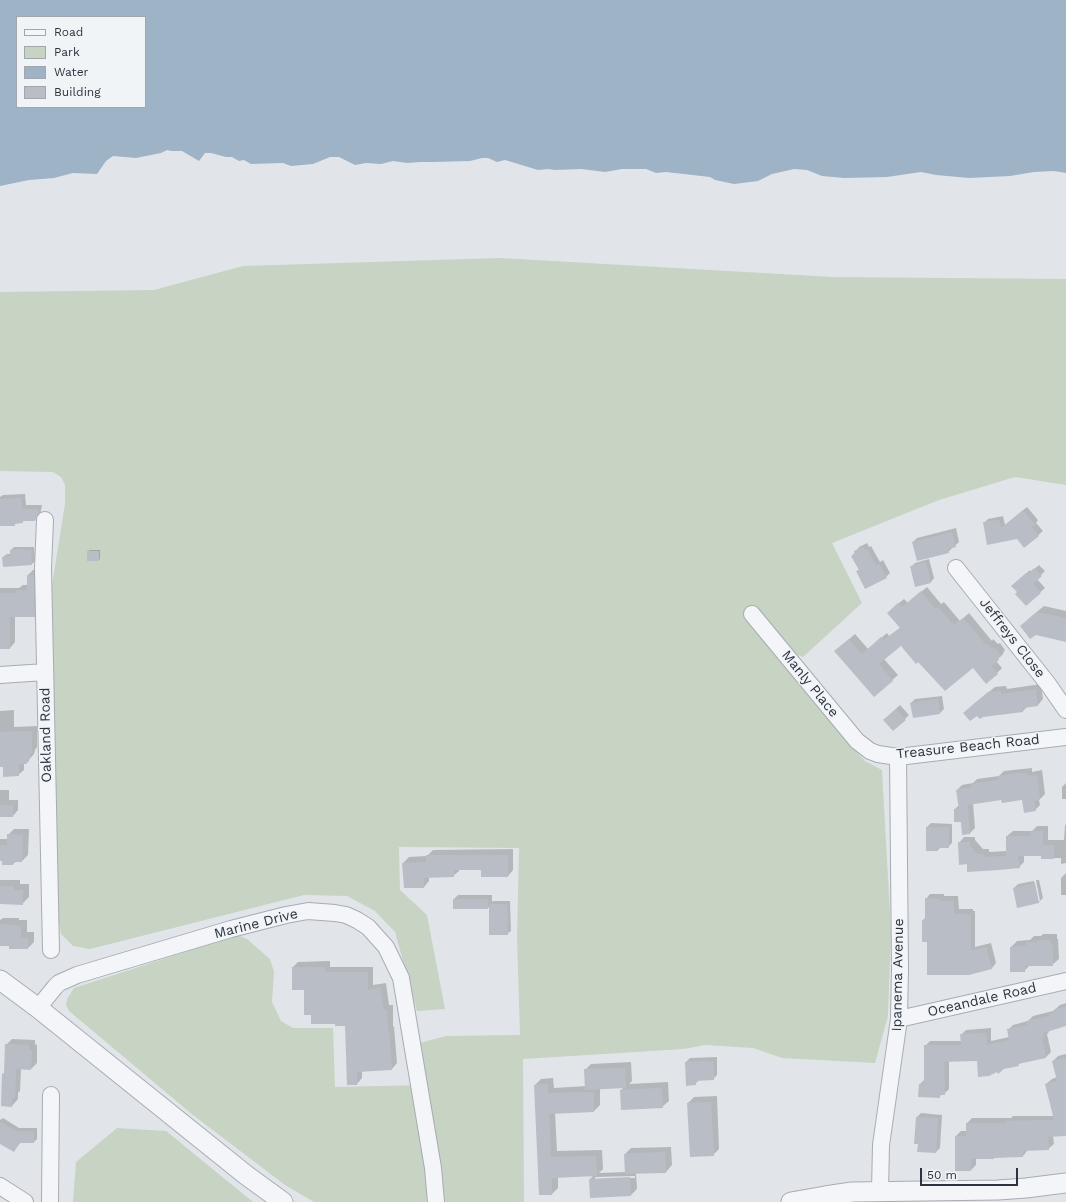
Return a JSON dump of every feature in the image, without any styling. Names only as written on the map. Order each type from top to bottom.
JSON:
[{"type":"street","name":"Oakland Road","points":[[44,520],[43,568],[51,950]]},
{"type":"street","name":"Jeffreys Close","points":[[956,568],[1048,684],[1066,710]]},
{"type":"street","name":"Manly Place","points":[[752,614],[847,729],[870,751]]},
{"type":"street","points":[[0,675],[45,672]]},
{"type":"street","name":"Treasure Beach Road","points":[[870,751],[878,754],[898,757],[1066,737]]},
{"type":"street","name":"Ipanema Avenue","points":[[880,1191],[881,1145],[899,1020],[898,757]]},
{"type":"street","name":"Marine Drive","points":[[38,1008],[55,987],[77,975],[232,929],[308,911],[335,913],[346,915],[358,920],[368,927],[386,947],[401,978],[433,1168],[436,1202]]},
{"type":"street","points":[[0,980],[38,1008],[246,1175],[283,1202]]},
{"type":"street","name":"Oceandale Road","points":[[899,1020],[1066,981]]},
{"type":"street","points":[[50,1202],[51,1095]]},
{"type":"street","points":[[791,1202],[832,1195],[880,1191],[940,1196],[1066,1183]]},
{"type":"street","points":[[0,1186],[25,1202]]},
{"type":"green space","points":[[500,258],[833,277],[1066,279],[1066,485],[1015,477],[939,500],[832,543],[862,603],[803,657],[765,643],[771,646],[844,739],[865,761],[882,770],[891,931],[888,1016],[875,1063],[782,1058],[753,1048],[705,1045],[684,1049],[523,1059],[524,1202],[314,1202],[285,1185],[193,1115],[69,1011],[66,1005],[67,999],[74,988],[234,936],[240,936],[247,939],[270,959],[274,972],[272,1002],[281,1021],[293,1028],[333,1028],[335,1087],[426,1085],[420,1043],[446,1036],[520,1035],[517,938],[519,848],[399,847],[400,890],[427,915],[445,1009],[417,1011],[395,932],[375,911],[347,896],[304,895],[90,949],[73,946],[61,934],[57,910],[51,591],[65,504],[65,485],[61,477],[53,472],[0,471],[0,292],[154,290],[243,266]]},
{"type":"green space","points":[[117,1128],[166,1131],[253,1202],[73,1202],[76,1162]]},
{"type":"water","points":[[0,0],[1066,0],[1066,173],[1054,171],[1034,172],[1010,176],[969,178],[921,172],[887,177],[844,178],[822,176],[807,170],[794,169],[772,174],[758,181],[734,184],[715,180],[710,177],[666,172],[656,173],[646,169],[622,169],[605,172],[581,169],[538,170],[505,160],[497,162],[488,158],[470,161],[407,163],[393,161],[381,164],[366,163],[355,165],[339,157],[330,157],[313,164],[291,166],[283,163],[251,164],[244,160],[239,161],[232,157],[211,153],[205,153],[199,161],[182,151],[167,150],[161,153],[136,158],[113,156],[106,161],[97,174],[73,173],[54,178],[29,180],[0,186]]},
{"type":"building","points":[[21,498],[22,509],[38,509],[38,514],[35,521],[23,521],[23,523],[15,524],[15,526],[0,526],[0,499]]},
{"type":"building","points":[[1023,510],[1035,525],[1032,527],[1039,536],[1024,548],[1017,539],[987,545],[983,522],[999,520],[1001,528]]},
{"type":"building","points":[[952,532],[956,547],[948,549],[949,553],[917,561],[912,542]]},
{"type":"building","points":[[863,547],[865,550],[867,549],[876,565],[879,564],[887,578],[865,589],[856,571],[859,570],[851,556],[855,554],[854,551]]},
{"type":"building","points":[[10,550],[31,550],[32,565],[3,567],[2,557],[10,556]]},
{"type":"building","points":[[87,551],[99,551],[99,561],[87,561]]},
{"type":"building","points":[[926,562],[931,583],[915,587],[910,566]]},
{"type":"building","points":[[1034,568],[1042,576],[1033,584],[1041,593],[1026,606],[1015,594],[1017,592],[1011,586]]},
{"type":"building","points":[[27,575],[34,575],[35,617],[10,617],[10,649],[0,649],[0,593],[16,593],[16,590],[27,590]]},
{"type":"building","points":[[921,591],[935,609],[938,607],[954,625],[963,618],[986,645],[987,644],[992,649],[994,647],[1001,656],[998,658],[999,660],[991,666],[998,674],[986,684],[973,668],[945,691],[918,662],[916,664],[901,646],[879,664],[893,681],[874,697],[834,651],[849,639],[862,654],[881,637],[883,640],[900,628],[887,613],[898,603],[902,607]]},
{"type":"building","points":[[1037,612],[1066,618],[1066,642],[1036,635],[1030,639],[1020,626]]},
{"type":"building","points":[[1036,689],[1038,706],[1023,708],[1023,712],[983,717],[980,719],[977,716],[970,721],[963,713],[988,692],[1001,691],[1001,694]]},
{"type":"building","points":[[938,699],[940,714],[913,718],[910,703]]},
{"type":"building","points":[[896,709],[906,720],[893,731],[883,720]]},
{"type":"building","points":[[32,731],[32,754],[30,753],[29,761],[26,764],[19,764],[19,776],[3,777],[3,767],[0,767],[0,732]]},
{"type":"building","points":[[1027,773],[1028,776],[1037,775],[1040,800],[1034,801],[1036,811],[1024,813],[1022,800],[1002,803],[1001,800],[968,805],[970,834],[962,835],[961,822],[954,822],[954,809],[959,809],[956,790],[972,787],[971,784],[998,780],[998,776]]},
{"type":"building","points":[[0,805],[13,805],[13,817],[0,817]]},
{"type":"building","points":[[926,827],[949,827],[949,848],[938,848],[938,851],[926,851]]},
{"type":"building","points":[[1030,831],[1043,831],[1043,845],[1054,845],[1054,859],[1041,859],[1041,856],[1018,856],[1020,868],[999,870],[967,872],[967,864],[959,865],[958,842],[970,842],[970,846],[977,854],[984,854],[984,857],[1006,856],[1006,836],[1031,836]]},
{"type":"building","points":[[7,834],[23,835],[22,862],[13,862],[13,865],[2,865],[2,861],[0,861],[0,845],[7,845]]},
{"type":"building","points":[[426,855],[508,855],[508,877],[481,877],[481,870],[454,870],[454,877],[424,878],[424,888],[404,888],[402,863],[426,862]]},
{"type":"building","points":[[1035,883],[1039,903],[1017,908],[1013,888]]},
{"type":"building","points":[[0,886],[14,886],[14,890],[23,890],[23,905],[0,904]]},
{"type":"building","points":[[925,898],[940,899],[940,901],[954,901],[954,914],[971,915],[971,951],[986,947],[992,969],[969,975],[927,975],[927,942],[922,942],[922,920],[925,920]]},
{"type":"building","points":[[453,899],[488,899],[488,909],[453,909]]},
{"type":"building","points":[[489,904],[507,904],[508,935],[489,935]]},
{"type":"building","points":[[0,924],[21,926],[21,938],[28,938],[28,949],[9,949],[9,946],[0,946]]},
{"type":"building","points":[[1036,940],[1051,940],[1051,945],[1053,945],[1053,966],[1025,966],[1025,972],[1010,972],[1010,947],[1027,945],[1026,942],[1036,942]]},
{"type":"building","points":[[292,967],[325,967],[325,972],[368,972],[368,990],[380,988],[384,1010],[387,1010],[392,1070],[357,1072],[357,1085],[347,1085],[345,1026],[335,1026],[335,1024],[311,1024],[311,1015],[304,1015],[304,990],[292,990]]},
{"type":"building","points":[[1066,1006],[1066,1026],[1043,1033],[1044,1038],[1042,1039],[1046,1058],[1018,1064],[1019,1066],[1004,1069],[998,1074],[997,1072],[989,1076],[978,1077],[977,1061],[944,1062],[945,1095],[940,1095],[940,1098],[918,1097],[919,1084],[924,1084],[924,1045],[961,1045],[960,1034],[986,1033],[987,1045],[1009,1040],[1007,1029],[1027,1025],[1026,1021],[1049,1016],[1049,1014],[1055,1012],[1054,1010]]},
{"type":"building","points":[[5,1044],[29,1045],[29,1050],[32,1051],[31,1070],[16,1069],[15,1098],[12,1098],[12,1107],[1,1106]]},
{"type":"building","points":[[1066,1058],[1066,1136],[1048,1137],[1049,1150],[1023,1151],[1023,1157],[971,1159],[971,1171],[955,1171],[955,1136],[966,1136],[966,1123],[1007,1123],[1006,1121],[1054,1120],[1045,1084],[1057,1081],[1052,1061]]},
{"type":"building","points":[[713,1061],[714,1080],[696,1081],[696,1085],[686,1086],[685,1062]]},
{"type":"building","points":[[625,1068],[626,1088],[585,1090],[584,1069]]},
{"type":"building","points":[[548,1084],[548,1093],[594,1092],[594,1112],[549,1114],[551,1157],[596,1156],[597,1176],[552,1178],[552,1195],[539,1195],[534,1085]]},
{"type":"building","points":[[662,1088],[663,1108],[621,1110],[620,1090]]},
{"type":"building","points":[[711,1102],[714,1156],[690,1157],[687,1103]]},
{"type":"building","points":[[916,1117],[938,1118],[936,1153],[917,1152],[918,1144],[914,1144]]},
{"type":"building","points":[[0,1122],[16,1131],[34,1131],[34,1143],[19,1143],[14,1152],[0,1144]]},
{"type":"building","points":[[665,1152],[666,1173],[625,1174],[624,1154]]},
{"type":"building","points":[[630,1177],[631,1196],[590,1198],[589,1179]]}]
